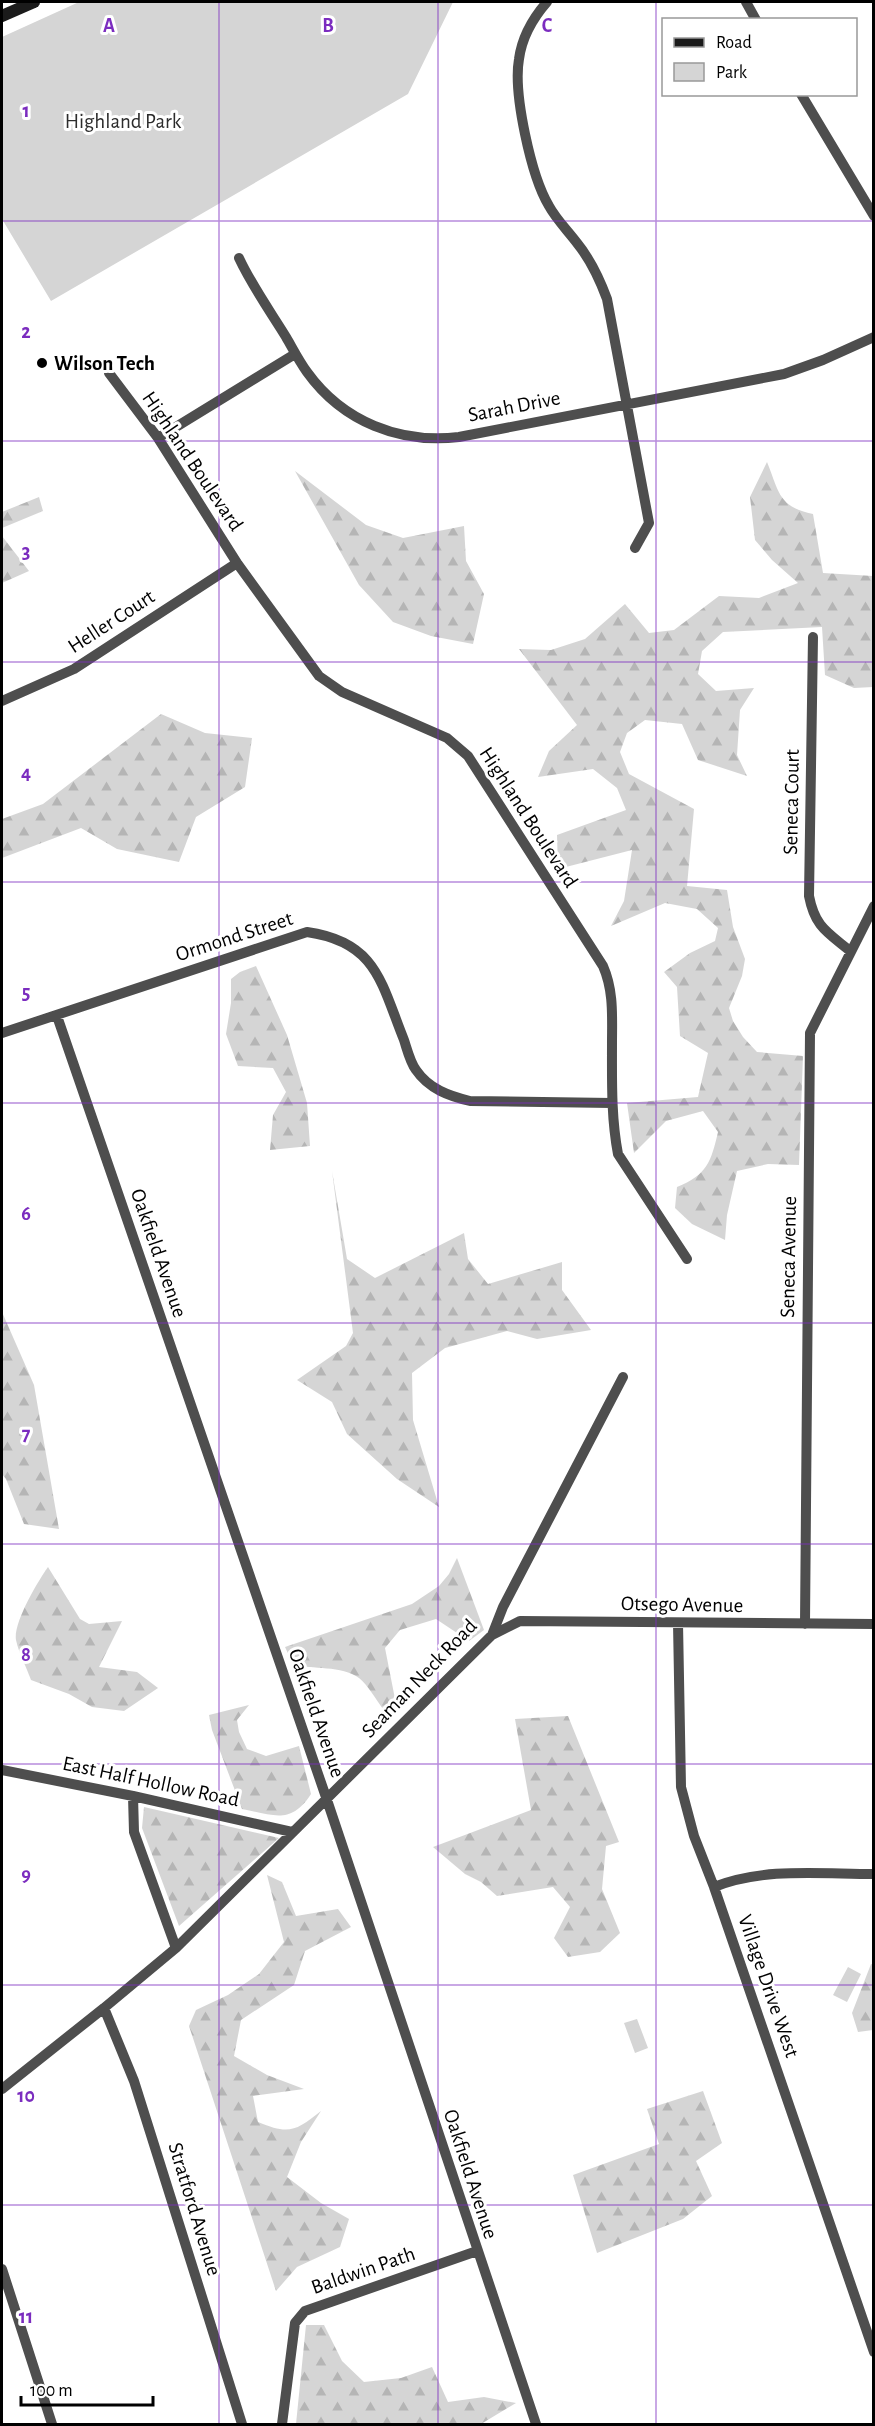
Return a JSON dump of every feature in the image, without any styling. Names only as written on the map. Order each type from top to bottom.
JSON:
[{"type":"main road","points":[[2,16],[34,2]]},
{"type":"street","points":[[547,2],[536,15],[525,36],[518,66],[520,97],[530,153],[549,206],[579,245],[600,280],[607,299],[649,523],[635,548]]},
{"type":"street","points":[[746,2],[755,18]]},
{"type":"street","points":[[802,96],[873,216]]},
{"type":"street","name":"Sarah Drive","points":[[239,258],[251,284],[295,354],[321,389],[360,420],[382,430],[410,438],[434,440],[459,437],[784,374],[824,360],[873,337]]},
{"type":"street","points":[[158,438],[295,354]]},
{"type":"street","name":"Highland Boulevard","points":[[109,373],[158,438],[237,563],[319,676],[342,692],[447,738],[468,756],[603,966],[610,981],[612,1103],[618,1154],[687,1259]]},
{"type":"street","name":"Heller Court","points":[[2,701],[74,669],[237,563]]},
{"type":"street","name":"Seneca Court","points":[[813,637],[809,896],[813,915],[823,928],[850,951]]},
{"type":"street","name":"Seneca Avenue","points":[[805,1624],[810,1033],[873,906]]},
{"type":"street","name":"Ormond Street","points":[[2,1033],[287,937],[307,932],[325,934],[347,943],[365,956],[378,973],[415,1069],[429,1084],[448,1096],[470,1101],[612,1103]]},
{"type":"street","name":"Oakfield Avenue","points":[[57,1016],[327,1800],[536,2424]]},
{"type":"street","name":"Seaman Neck Road","points":[[2,2089],[176,1948],[492,1635],[503,1607],[623,1377]]},
{"type":"street","name":"Otsego Avenue","points":[[492,1635],[520,1621],[873,1624]]},
{"type":"street","name":"Village Drive West","points":[[678,1623],[681,1787],[694,1836],[714,1887],[873,2352]]},
{"type":"street","name":"East Half Hollow Road","points":[[2,1770],[134,1796],[292,1832]]},
{"type":"street","points":[[134,1796],[134,1832],[176,1948]]},
{"type":"street","points":[[714,1887],[735,1878],[766,1874],[873,1874]]},
{"type":"street","name":"Stratford Avenue","points":[[104,2008],[134,2081],[242,2424]]},
{"type":"street","name":"Baldwin Path","points":[[282,2424],[295,2323],[305,2311],[477,2251]]},
{"type":"street","points":[[2,2269],[52,2424]]},
{"type":"green space","name":"Highland Park","points":[[79,2],[453,2],[408,94],[51,301],[2,219],[2,37]]},
{"type":"green space","points":[[767,462],[781,496],[786,502],[801,511],[813,514],[823,573],[873,576],[873,687],[854,688],[825,675],[822,627],[723,632],[702,651],[698,674],[716,691],[754,688],[740,710],[737,755],[747,776],[698,760],[682,724],[645,720],[627,733],[620,752],[629,774],[694,809],[687,886],[727,890],[733,927],[745,959],[742,976],[729,1008],[733,1021],[743,1037],[757,1052],[803,1056],[799,1165],[768,1164],[737,1171],[727,1215],[725,1240],[692,1224],[675,1208],[677,1187],[695,1178],[706,1166],[713,1152],[718,1132],[703,1111],[666,1121],[634,1153],[627,1103],[698,1097],[708,1053],[680,1036],[677,987],[664,972],[690,953],[715,941],[718,928],[697,909],[665,903],[611,926],[624,901],[632,850],[558,869],[557,835],[626,810],[617,788],[593,769],[538,777],[549,751],[577,725],[519,649],[551,650],[585,639],[625,604],[649,633],[674,630],[719,596],[759,598],[798,583],[772,560],[755,540],[750,497]]},
{"type":"green space","points":[[295,471],[366,525],[403,538],[464,526],[466,561],[484,594],[473,644],[431,636],[393,622],[359,585]]},
{"type":"green space","points":[[39,497],[43,511],[2,528],[2,512]]},
{"type":"green space","points":[[2,536],[29,571],[2,583]]},
{"type":"green space","points":[[161,714],[205,733],[252,738],[245,787],[196,817],[179,862],[117,849],[81,828],[2,858],[2,819],[43,804]]},
{"type":"green space","points":[[256,966],[287,1035],[307,1103],[310,1146],[270,1150],[273,1115],[286,1092],[273,1068],[238,1066],[226,1034],[231,1003],[231,979],[240,972]]},
{"type":"green space","points":[[332,1171],[347,1259],[375,1278],[464,1233],[468,1259],[488,1284],[562,1262],[562,1290],[591,1330],[537,1339],[507,1331],[445,1348],[412,1373],[413,1420],[439,1507],[397,1479],[347,1434],[332,1402],[297,1380],[346,1346],[353,1333]]},
{"type":"green space","points":[[2,1312],[34,1385],[59,1529],[24,1524],[2,1474]]},
{"type":"green space","points":[[457,1558],[484,1630],[469,1641],[436,1619],[400,1630],[385,1648],[396,1704],[383,1709],[366,1685],[352,1674],[336,1669],[293,1664],[285,1647],[412,1604],[439,1586],[449,1574]]},
{"type":"green space","points":[[48,1567],[80,1619],[89,1624],[122,1621],[99,1667],[137,1672],[158,1688],[124,1711],[92,1707],[69,1694],[31,1680],[17,1645],[16,1633],[27,1602]]},
{"type":"green space","points":[[249,1705],[237,1720],[239,1732],[247,1749],[266,1756],[299,1746],[311,1794],[304,1804],[289,1814],[273,1815],[242,1809],[212,1730],[209,1715]]},
{"type":"green space","points":[[568,1716],[619,1842],[606,1846],[602,1889],[620,1933],[600,1952],[568,1957],[554,1938],[570,1907],[553,1887],[497,1896],[481,1882],[465,1874],[433,1847],[531,1810],[515,1719]]},
{"type":"green space","points":[[144,1807],[279,1838],[179,1926],[142,1828]]},
{"type":"green space","points":[[267,1875],[282,1882],[296,1916],[338,1909],[351,1927],[305,1951],[294,1985],[241,2020],[234,2056],[267,2075],[304,2089],[253,2096],[258,2122],[277,2129],[292,2129],[321,2111],[301,2142],[287,2177],[321,2203],[349,2219],[340,2247],[297,2267],[276,2291],[189,2026],[196,2010],[228,1995],[259,1974],[284,1942]]},
{"type":"green space","points":[[871,1964],[874,1965],[873,2030],[858,2032],[852,2013]]},
{"type":"green space","points":[[848,1967],[861,1974],[847,2002],[833,1995]]},
{"type":"green space","points":[[637,2019],[648,2048],[635,2053],[624,2023]]},
{"type":"green space","points":[[703,2091],[722,2143],[696,2161],[712,2196],[683,2219],[597,2253],[573,2175],[659,2144],[647,2109]]},
{"type":"green space","points":[[306,2325],[324,2325],[342,2361],[364,2382],[401,2378],[432,2367],[448,2402],[484,2397],[516,2403],[481,2424],[296,2424]]},
{"type":"place","name":"Wilson Tech","points":[[42,363]]}]
